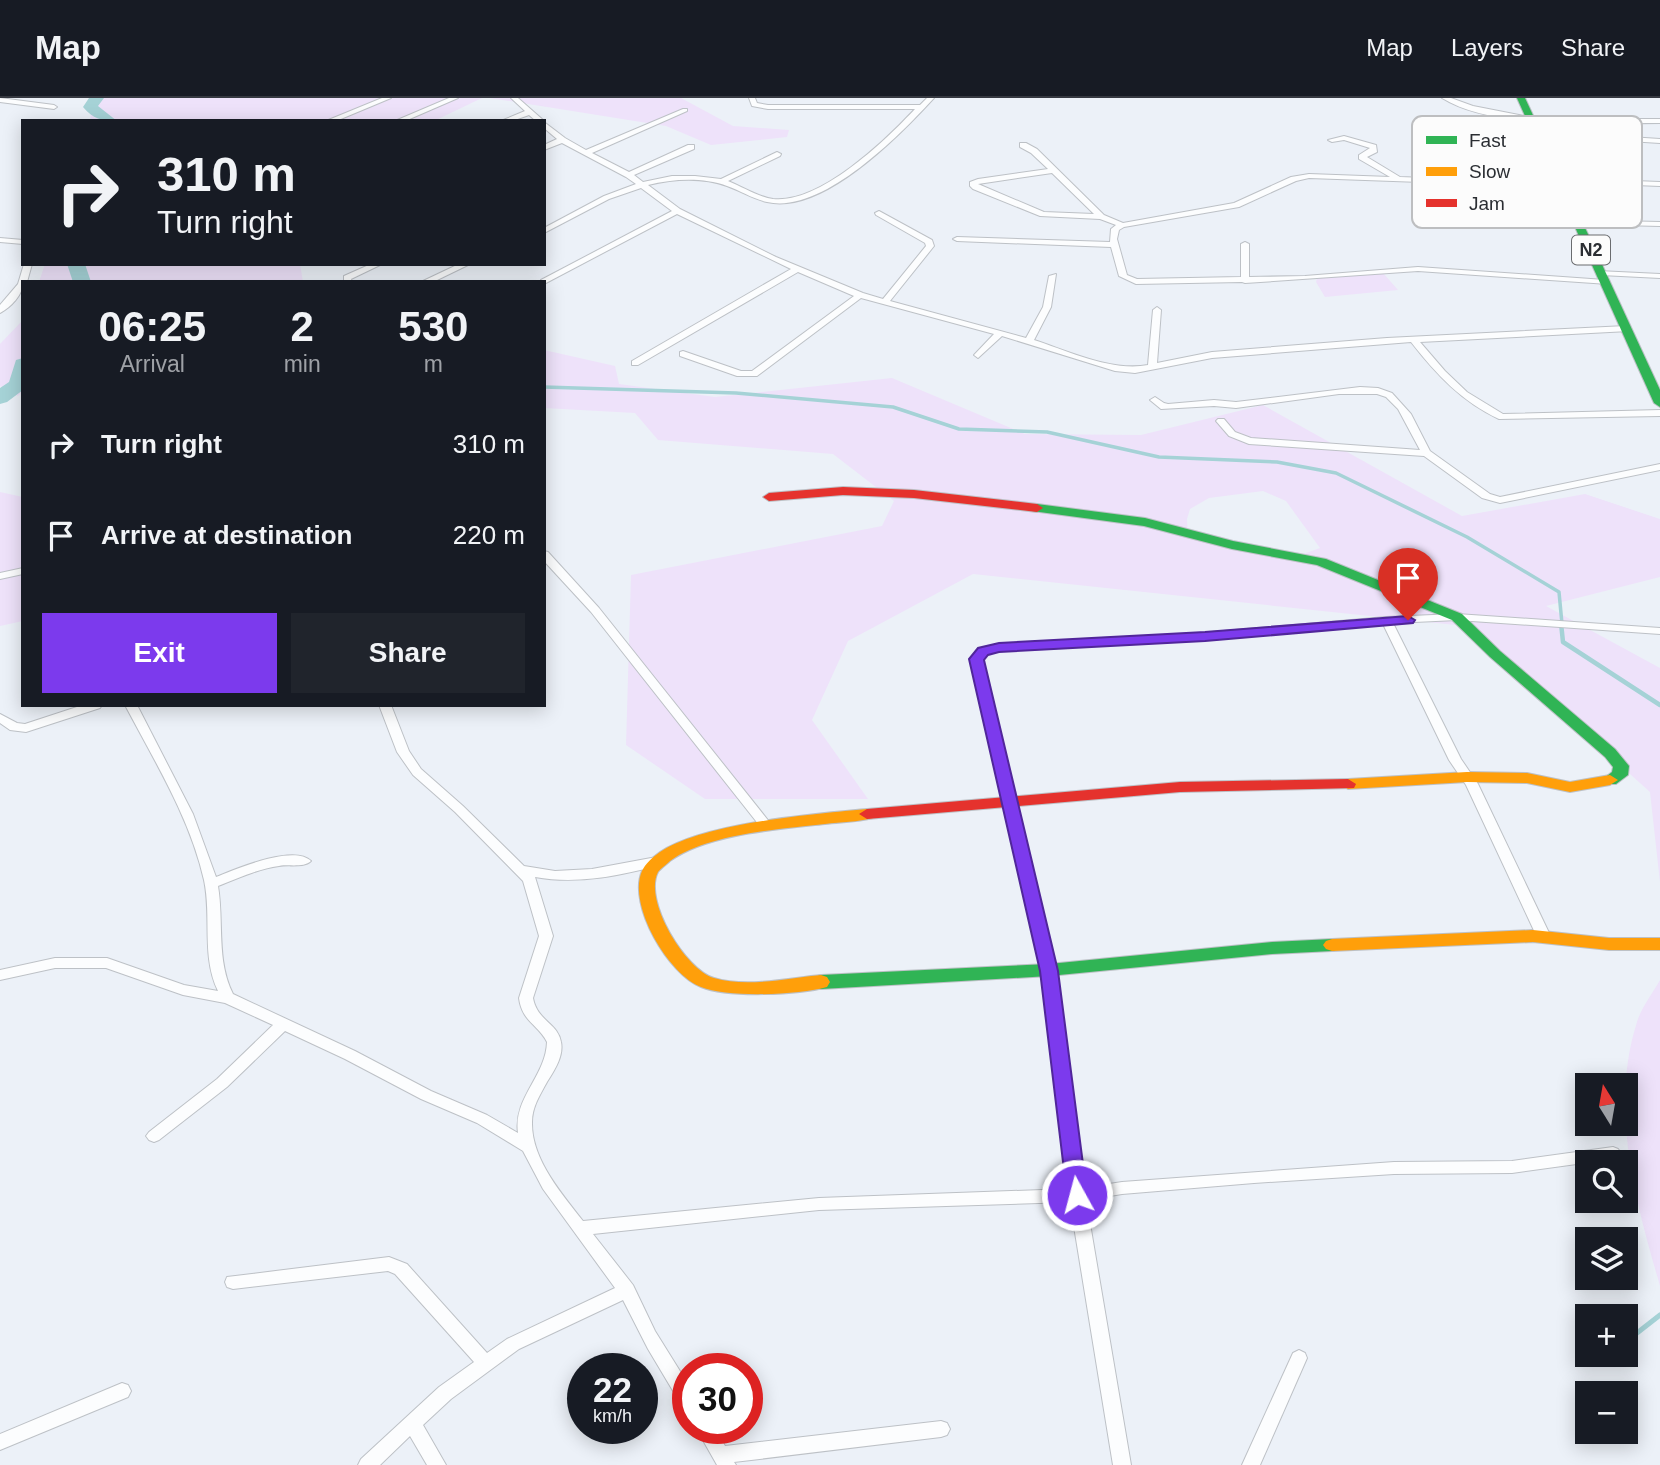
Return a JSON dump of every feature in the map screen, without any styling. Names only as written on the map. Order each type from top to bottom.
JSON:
[{"type":"main road","name":"N2","points":[[1521,98],[1530,116]]},
{"type":"main road","name":"N2","points":[[1581,228],[1626,329],[1654,380],[1660,403]]},
{"type":"main road","points":[[769,497],[844,491],[914,494],[1145,522],[1232,545],[1321,562],[1457,617],[1495,654],[1611,753],[1621,766],[1620,775],[1605,782],[1570,787],[1527,778],[1467,777],[1180,787],[843,816],[720,836],[687,845],[662,860],[649,872],[646,893],[657,929],[685,967],[705,982],[729,987],[1049,971],[1272,948],[1544,937],[1609,944],[1660,944]]},
{"type":"street","points":[[334,119],[388,98]]},
{"type":"street","points":[[403,119],[455,98]]},
{"type":"street","points":[[514,98],[538,119]]},
{"type":"street","points":[[752,98],[754,105],[768,107],[921,107]]},
{"type":"street","points":[[546,229],[639,183],[684,178],[723,181],[760,199],[793,199],[827,184],[881,148],[931,98]]},
{"type":"street","points":[[1445,98],[1503,116]]},
{"type":"street","points":[[0,100],[54,107]]},
{"type":"street","points":[[585,153],[685,110]]},
{"type":"street","points":[[510,119],[530,112]]},
{"type":"street","points":[[1642,122],[1660,121]]},
{"type":"street","points":[[546,126],[562,140],[629,176],[677,211],[726,239],[798,270],[860,295],[1029,341],[1109,367],[1135,370],[1212,355],[1413,339],[1626,329]]},
{"type":"street","points":[[1332,140],[1344,138],[1373,147],[1374,150],[1362,158],[1399,178]]},
{"type":"street","points":[[1642,139],[1660,141]]},
{"type":"street","points":[[546,147],[562,140]]},
{"type":"street","points":[[1023,145],[1054,170],[1101,217]]},
{"type":"street","points":[[629,176],[691,147]]},
{"type":"street","points":[[723,181],[777,154]]},
{"type":"street","points":[[1054,170],[978,181],[973,184],[1043,214],[1101,217],[1122,226]]},
{"type":"street","points":[[1412,179],[1323,175],[1294,179],[1236,205],[1122,226],[1115,229],[1114,245],[1123,276],[1128,281],[1245,281],[1418,269],[1603,277],[1660,276]]},
{"type":"street","points":[[1642,184],[1660,184]]},
{"type":"street","points":[[546,281],[677,211]]},
{"type":"street","points":[[878,213],[929,242],[930,246],[886,301]]},
{"type":"street","points":[[1642,224],[1660,224]]},
{"type":"street","points":[[957,239],[1114,245]]},
{"type":"street","points":[[0,240],[21,242]]},
{"type":"street","points":[[1245,244],[1245,281]]},
{"type":"street","points":[[348,280],[374,266]]},
{"type":"street","points":[[430,280],[461,266]]},
{"type":"street","points":[[635,363],[798,270]]},
{"type":"street","points":[[1029,341],[1047,307],[1053,276]]},
{"type":"street","points":[[0,310],[15,296],[21,285]]},
{"type":"street","points":[[683,354],[740,374],[754,374],[860,295]]},
{"type":"street","points":[[1152,367],[1157,310]]},
{"type":"street","points":[[978,355],[1000,333]]},
{"type":"street","points":[[1413,339],[1441,373],[1488,412],[1502,417],[1516,419],[1660,413]]},
{"type":"street","points":[[1155,400],[1161,406],[1170,407],[1214,403],[1235,405],[1357,391],[1379,391],[1387,394],[1403,408],[1426,453],[1486,496],[1500,500],[1660,467]]},
{"type":"street","points":[[1221,421],[1231,434],[1249,441],[1426,453]]},
{"type":"street","points":[[546,556],[595,610],[766,827]]},
{"type":"street","points":[[0,576],[21,571]]},
{"type":"street","points":[[1122,1465],[1077,1195],[1049,971],[1012,802],[976,659],[983,652],[999,648],[1457,617],[1660,631]]},
{"type":"street","points":[[1386,620],[1455,760],[1467,777],[1544,937]]},
{"type":"street","points":[[0,718],[14,727],[26,728],[90,707]]},
{"type":"street","points":[[132,707],[190,823],[212,883],[215,956],[219,984],[228,998]]},
{"type":"street","points":[[386,707],[403,752],[417,772],[459,808],[529,879],[546,936],[526,998],[526,1009],[531,1018],[548,1030],[553,1039],[554,1050],[527,1105],[523,1125],[528,1147],[545,1180],[627,1290],[650,1338],[672,1374]]},
{"type":"street","points":[[212,883],[269,863],[292,859],[305,861]]},
{"type":"street","points":[[521,869],[542,876],[577,874],[615,870],[662,860]]},
{"type":"street","points":[[0,975],[55,963],[107,962],[183,990],[228,998],[284,1023],[426,1095],[482,1118],[528,1147]]},
{"type":"street","points":[[154,1136],[228,1078],[284,1023]]},
{"type":"street","points":[[582,1228],[819,1204],[1077,1195],[1122,1188],[1254,1177],[1394,1168],[1512,1167],[1575,1158]]},
{"type":"street","points":[[233,1282],[389,1264],[401,1269],[486,1364]]},
{"type":"street","points":[[367,1465],[445,1393],[513,1344],[627,1290]]},
{"type":"street","points":[[1251,1465],[1299,1358]]},
{"type":"street","points":[[0,1442],[122,1391]]},
{"type":"street","points":[[412,1423],[437,1465]]},
{"type":"street","points":[[714,1444],[724,1460],[941,1429]]},
{"type":"shaded area","points":[[93,98],[482,98],[438,119],[90,119]]},
{"type":"shaded area","points":[[490,98],[681,98],[733,126],[789,130],[787,137],[711,145],[666,126]]},
{"type":"shaded area","points":[[44,266],[300,266],[303,280],[40,280]]},
{"type":"shaded area","points":[[1383,273],[1398,290],[1325,297],[1316,282],[1317,278]]},
{"type":"shaded area","points":[[21,322],[21,392],[18,396],[0,386],[0,344]]},
{"type":"shaded area","points":[[546,350],[615,366],[619,384],[715,397],[892,378],[1025,434],[1141,435],[1263,405],[1462,516],[1585,494],[1660,519],[1660,577],[1546,606],[1660,668],[1660,882],[1650,792],[1465,626],[973,574],[848,641],[812,720],[868,799],[705,799],[626,745],[631,575],[882,526],[894,501],[833,454],[658,440],[635,413],[546,408]],"holes":[[[1263,491],[1286,501],[1320,548],[1286,560],[1188,536],[1187,519],[1190,509],[1209,498]]]},
{"type":"shaded area","points":[[0,492],[21,497],[21,621],[0,626]]},
{"type":"shaded area","points":[[1660,980],[1660,1286],[1638,1203],[1638,1150],[1629,1150],[1627,1136],[1638,1136],[1638,1073],[1627,1073],[1637,1022]]},
{"type":"waterway","points":[[97,98],[90,107],[107,119]]},
{"type":"waterway","points":[[77,266],[81,280]]},
{"type":"waterway","points":[[0,398],[18,384],[21,372]]},
{"type":"waterway","points":[[546,387],[736,393],[893,407],[959,429],[1047,432],[1159,457],[1277,462],[1336,473],[1467,537],[1559,592],[1562,624]]},
{"type":"waterway","points":[[1561,623],[1563,642],[1660,705]]},
{"type":"waterway","points":[[1638,1332],[1660,1315]]},
{"type":"traffic: fast","points":[[1521,98],[1529,116]]},
{"type":"traffic: fast","points":[[1580,228],[1660,403]]},
{"type":"traffic: fast","points":[[1037,508],[1145,522],[1232,545],[1321,562],[1457,617],[1495,654],[1610,753],[1621,766],[1620,775],[1610,780]]},
{"type":"traffic: fast","points":[[821,982],[1049,970],[1272,948],[1332,945]]},
{"type":"traffic: slow","points":[[1348,784],[1467,777],[1527,778],[1570,787],[1610,780]]},
{"type":"traffic: slow","points":[[821,982],[745,987],[705,982],[682,964],[662,936],[650,904],[649,875],[653,867],[666,856],[704,840],[762,828],[867,814]]},
{"type":"traffic: slow","points":[[1332,945],[1533,936],[1609,944],[1660,944]]},
{"type":"traffic: jam","points":[[769,497],[843,491],[914,494],[1037,508]]},
{"type":"traffic: jam","points":[[867,814],[1180,787],[1348,784]]},
{"type":"route","points":[[1077,1195],[1049,971],[1012,802],[976,659],[983,652],[999,648],[1154,640],[1408,620]]}]
